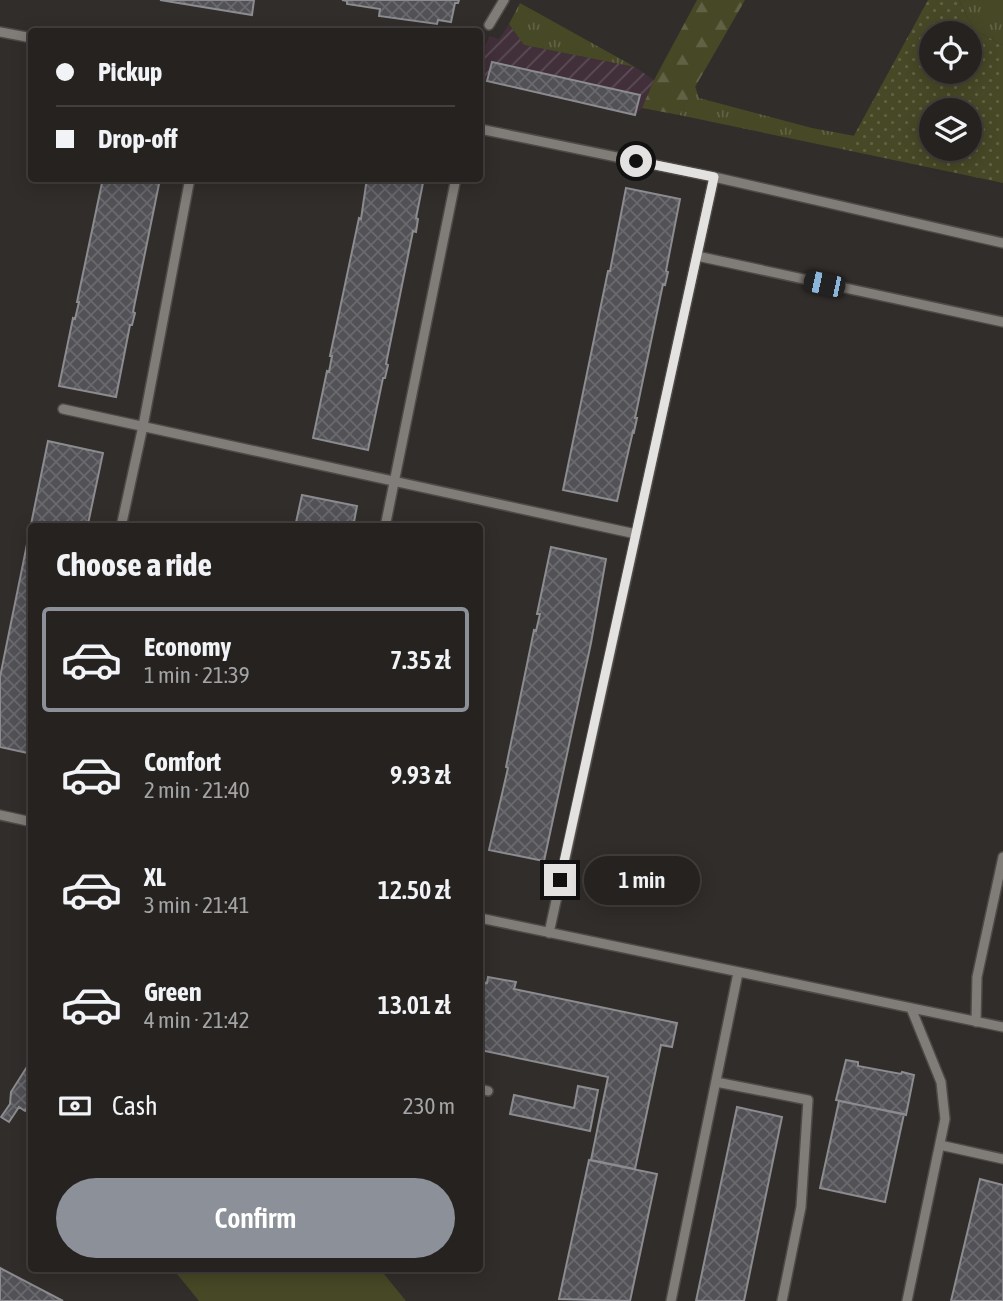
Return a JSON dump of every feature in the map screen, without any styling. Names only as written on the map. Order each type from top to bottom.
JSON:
[{"type":"lane","points":[[489,25],[504,0]]},
{"type":"lane","points":[[0,32],[28,37]]},
{"type":"lane","points":[[483,130],[714,177],[1003,243]]},
{"type":"lane","points":[[549,933],[714,177]]},
{"type":"lane","points":[[122,523],[189,182]]},
{"type":"lane","points":[[386,523],[455,182]]},
{"type":"lane","points":[[696,256],[1003,322]]},
{"type":"lane","points":[[64,409],[636,534]]},
{"type":"lane","points":[[0,816],[28,821]]},
{"type":"lane","points":[[976,1022],[977,977],[1003,857]]},
{"type":"lane","points":[[483,919],[1003,1027]]},
{"type":"lane","points":[[671,1301],[738,973]]},
{"type":"lane","points":[[906,1301],[945,1119],[941,1082],[911,1008]]},
{"type":"lane","points":[[716,1082],[808,1100],[801,1207],[782,1301]]},
{"type":"lane","points":[[940,1145],[1003,1158]]},
{"type":"shaded area","points":[[509,24],[524,45],[635,67],[654,80],[642,108],[635,115],[487,81],[483,79],[483,49],[490,36],[499,39]]},
{"type":"green space","points":[[697,0],[745,0],[679,115],[642,108],[654,80]]},
{"type":"green space","points":[[928,0],[959,0],[970,21],[919,21],[919,84],[982,84],[982,34],[1003,45],[1003,183],[846,150]]},
{"type":"green space","points":[[959,0],[1003,0],[1003,45],[982,34],[982,21],[970,21]]},
{"type":"green space","points":[[520,3],[635,67],[524,45],[509,24]]},
{"type":"green space","points":[[695,86],[699,98],[812,128],[855,136],[846,150],[679,115]]},
{"type":"green space","points":[[175,1272],[382,1272],[406,1301],[199,1301]]},
{"type":"building","points":[[160,0],[254,0],[252,15]]},
{"type":"building","points":[[342,0],[459,0],[455,3],[451,22],[438,20],[437,24],[379,16],[380,9],[347,4],[347,1]]},
{"type":"building","points":[[492,62],[640,95],[635,115],[487,81]]},
{"type":"building","points":[[102,182],[159,182],[116,397],[59,386]]},
{"type":"building","points":[[366,182],[423,182],[416,232],[413,231],[386,364],[388,365],[368,450],[313,438],[327,371],[329,372],[359,218],[361,219]]},
{"type":"building","points":[[626,188],[680,199],[666,271],[668,272],[665,285],[663,284],[637,418],[617,501],[563,490]]},
{"type":"building","points":[[48,441],[103,453],[88,523],[31,523]]},
{"type":"building","points":[[302,495],[357,506],[354,523],[296,523]]},
{"type":"building","points":[[28,539],[28,753],[0,747],[0,677]]},
{"type":"building","points":[[551,547],[606,559],[591,643],[544,861],[489,850],[508,768],[506,767],[534,630],[536,631],[540,614],[537,614]]},
{"type":"building","points":[[488,977],[516,982],[514,989],[677,1023],[672,1047],[661,1045],[635,1169],[591,1160],[608,1077],[483,1051],[483,982],[487,983]]},
{"type":"building","points":[[846,1060],[858,1062],[858,1066],[914,1075],[906,1115],[836,1100]]},
{"type":"building","points":[[28,1065],[28,1107],[25,1111],[19,1107],[9,1122],[1,1117],[10,1104],[11,1092]]},
{"type":"building","points":[[578,1086],[598,1090],[590,1131],[510,1114],[514,1095],[574,1108]]},
{"type":"building","points":[[839,1101],[904,1114],[885,1202],[820,1188]]},
{"type":"building","points":[[737,1107],[782,1117],[744,1301],[696,1301]]},
{"type":"building","points":[[589,1160],[657,1174],[630,1301],[559,1299]]},
{"type":"building","points":[[980,1179],[1003,1185],[1003,1301],[951,1301]]},
{"type":"building","points":[[0,1268],[63,1301],[0,1301]]},
{"type":"route","points":[[560,880],[714,177],[636,161]]}]
